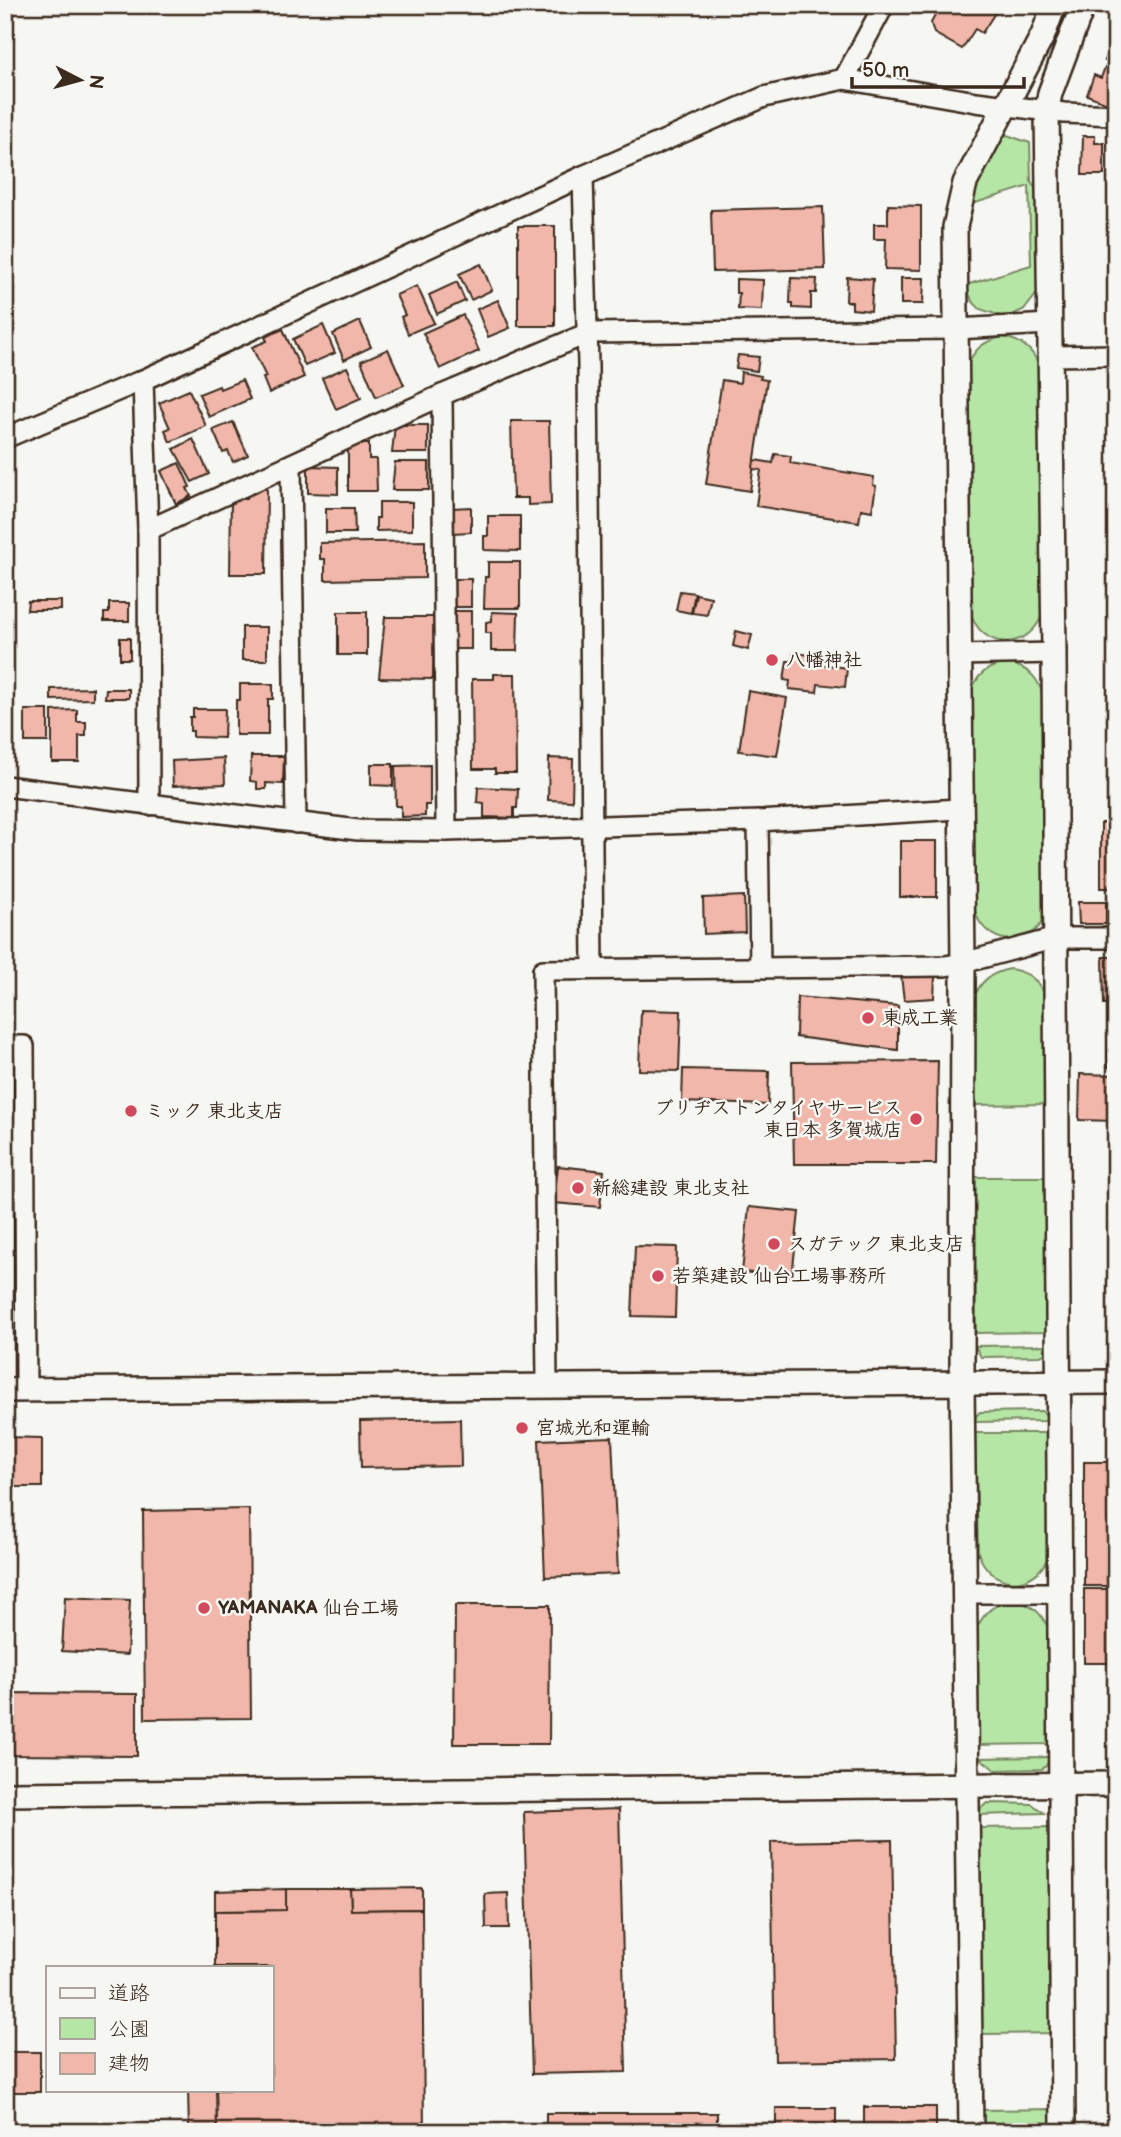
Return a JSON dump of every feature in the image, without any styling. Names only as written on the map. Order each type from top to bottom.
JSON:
[{"type":"street","points":[[844,79],[884,5]]},
{"type":"street","points":[[971,2132],[962,1382],[963,964],[955,227],[965,183],[1043,35],[1054,5]]},
{"type":"street","points":[[1063,2132],[1054,653],[1047,110],[1083,5]]},
{"type":"street","points":[[5,438],[143,380],[583,176],[764,97],[844,79],[1004,106],[1116,115]]},
{"type":"street","points":[[583,176],[588,333],[593,969]]},
{"type":"street","points":[[148,530],[442,395],[588,333],[956,329],[1050,324]]},
{"type":"street","points":[[1051,356],[1116,355]]},
{"type":"street","points":[[143,380],[148,530],[149,805]]},
{"type":"street","points":[[442,395],[446,831]]},
{"type":"street","points":[[291,465],[296,822]]},
{"type":"street","points":[[958,654],[1054,653]]},
{"type":"street","points":[[5,786],[358,830],[446,831],[591,827],[758,821],[960,809]]},
{"type":"street","points":[[758,821],[760,967]]},
{"type":"street","points":[[547,1385],[543,970],[928,966],[963,964],[1056,938],[1116,938]]},
{"type":"street","points":[[5,1046],[24,1046],[16,1390],[1116,1382]]},
{"type":"street","points":[[965,1593],[1060,1593]]},
{"type":"street","points":[[5,1794],[1116,1783]]},
{"type":"green space","points":[[1007,135],[1030,143],[1031,181],[1039,195],[1040,284],[1038,292],[1025,309],[1012,315],[1001,316],[980,309],[972,301],[966,285],[1031,265],[1029,186],[969,205],[974,184],[1001,137]]},
{"type":"green space","points":[[1003,337],[1026,346],[1040,367],[1044,609],[1038,623],[1029,633],[1018,640],[1007,642],[984,634],[970,610],[967,367],[980,347]]},
{"type":"green space","points":[[1006,663],[1028,671],[1041,688],[1043,696],[1046,915],[1039,927],[1029,935],[1007,940],[987,930],[979,921],[974,908],[970,706],[972,689],[979,677],[990,668]]},
{"type":"green space","points":[[1010,969],[1023,972],[1032,978],[1046,999],[1047,1104],[974,1105],[973,1000],[987,979]]},
{"type":"green space","points":[[975,1177],[1047,1177],[1048,1332],[976,1333]]},
{"type":"green space","points":[[1048,1345],[1045,1354],[1040,1356],[981,1357],[975,1346]]},
{"type":"green space","points":[[1042,1411],[1048,1421],[975,1422],[980,1412]]},
{"type":"green space","points":[[975,1433],[1048,1433],[1048,1557],[1041,1569],[1022,1581],[1012,1582],[991,1573],[978,1552]]},
{"type":"green space","points":[[1012,1601],[1035,1610],[1049,1630],[1050,1744],[977,1745],[976,1630],[990,1610],[999,1604]]},
{"type":"green space","points":[[1050,1757],[1042,1769],[995,1770],[980,1758]]},
{"type":"green space","points":[[987,1803],[1032,1804],[1044,1813],[979,1815],[980,1809]]},
{"type":"green space","points":[[1051,1827],[1054,2033],[982,2034],[979,1828]]},
{"type":"green space","points":[[1054,2109],[1054,2132],[981,2132],[981,2110]]},
{"type":"building","points":[[935,5],[1000,5],[982,33],[975,29],[962,49],[934,33],[931,23],[939,8]]},
{"type":"building","points":[[1116,33],[1116,65],[1105,61]]},
{"type":"building","points":[[1105,67],[1116,71],[1116,102],[1111,100],[1110,104],[1087,95],[1094,75],[1101,78]]},
{"type":"building","points":[[1083,136],[1095,136],[1095,143],[1104,143],[1104,175],[1082,175]]},
{"type":"building","points":[[888,205],[921,206],[921,270],[885,269],[886,239],[874,239],[874,224],[888,224]]},
{"type":"building","points":[[823,207],[825,269],[713,272],[711,210]]},
{"type":"building","points":[[518,226],[555,226],[555,326],[518,326]]},
{"type":"building","points":[[481,264],[492,290],[471,300],[459,274]]},
{"type":"building","points":[[847,277],[873,279],[871,311],[852,309],[852,302],[846,301]]},
{"type":"building","points":[[791,278],[817,279],[816,293],[811,293],[811,309],[793,308],[793,303],[790,303]]},
{"type":"building","points":[[901,278],[924,278],[923,304],[901,304]]},
{"type":"building","points":[[736,279],[763,280],[762,310],[738,309]]},
{"type":"building","points":[[457,282],[465,301],[437,314],[429,295]]},
{"type":"building","points":[[417,286],[434,323],[408,334],[401,317],[405,315],[396,295]]},
{"type":"building","points":[[498,300],[510,328],[488,337],[477,309]]},
{"type":"building","points":[[463,315],[479,351],[440,369],[423,333]]},
{"type":"building","points":[[360,321],[371,347],[344,360],[333,334]]},
{"type":"building","points":[[323,325],[335,353],[305,366],[293,339]]},
{"type":"building","points":[[283,329],[304,377],[269,393],[263,378],[266,377],[252,347],[267,341],[265,337]]},
{"type":"building","points":[[388,349],[404,385],[376,397],[361,361]]},
{"type":"building","points":[[738,355],[759,357],[757,371],[736,368]]},
{"type":"building","points":[[347,367],[361,398],[336,409],[322,378]]},
{"type":"building","points":[[741,372],[767,380],[750,491],[706,484],[722,380],[740,383]]},
{"type":"building","points":[[242,380],[250,399],[209,417],[199,394]]},
{"type":"building","points":[[189,390],[206,426],[170,442],[165,430],[170,428],[159,403]]},
{"type":"building","points":[[511,421],[549,421],[551,504],[528,505],[528,498],[513,498]]},
{"type":"building","points":[[233,422],[248,455],[233,462],[228,451],[223,453],[213,430]]},
{"type":"building","points":[[395,425],[428,425],[428,453],[392,453]]},
{"type":"building","points":[[193,439],[209,474],[192,482],[174,449]]},
{"type":"building","points":[[348,444],[369,444],[369,459],[376,459],[377,491],[348,491]]},
{"type":"building","points":[[775,454],[791,456],[790,463],[874,477],[873,485],[876,486],[872,511],[861,509],[859,522],[756,506],[761,470],[753,469],[754,460],[773,463]]},
{"type":"building","points":[[395,462],[429,462],[429,490],[392,490]]},
{"type":"building","points":[[179,463],[190,487],[187,488],[191,496],[176,504],[161,471]]},
{"type":"building","points":[[308,466],[338,467],[338,494],[308,493]]},
{"type":"building","points":[[247,489],[267,489],[266,574],[230,574],[231,499],[247,499]]},
{"type":"building","points":[[379,502],[412,502],[412,530],[376,531]]},
{"type":"building","points":[[471,507],[471,532],[452,533],[452,508]]},
{"type":"building","points":[[326,508],[354,508],[355,533],[326,533]]},
{"type":"building","points":[[488,516],[520,516],[520,551],[484,550],[484,536],[488,536]]},
{"type":"building","points":[[425,541],[425,578],[325,580],[325,559],[320,559],[320,543]]},
{"type":"building","points":[[488,562],[520,562],[520,608],[484,608]]},
{"type":"building","points":[[453,579],[471,579],[471,607],[453,607]]},
{"type":"building","points":[[680,591],[695,593],[691,613],[676,610]]},
{"type":"building","points":[[696,594],[711,597],[707,615],[692,613]]},
{"type":"building","points":[[28,601],[61,601],[61,610],[27,610]]},
{"type":"building","points":[[109,603],[129,603],[129,621],[104,621],[104,613],[109,613]]},
{"type":"building","points":[[454,611],[471,611],[471,649],[453,649]]},
{"type":"building","points":[[338,612],[367,612],[367,655],[338,655]]},
{"type":"building","points":[[492,612],[518,613],[517,651],[491,651],[491,633],[486,633],[486,622],[492,621]]},
{"type":"building","points":[[385,617],[434,617],[433,679],[379,678]]},
{"type":"building","points":[[242,627],[267,627],[267,660],[242,660]]},
{"type":"building","points":[[736,631],[752,635],[748,650],[733,646]]},
{"type":"building","points":[[120,638],[130,638],[130,659],[120,659]]},
{"type":"building","points":[[793,653],[821,656],[820,664],[847,668],[845,687],[818,684],[817,692],[789,689],[790,681],[784,680],[787,661],[793,661]]},
{"type":"building","points":[[494,674],[515,674],[516,773],[473,769],[472,679],[494,679]]},
{"type":"building","points":[[240,684],[273,684],[273,699],[268,699],[268,735],[236,735],[236,700],[240,700]]},
{"type":"building","points":[[93,688],[93,699],[51,700],[51,689]]},
{"type":"building","points":[[106,689],[129,689],[129,698],[105,698]]},
{"type":"building","points":[[748,691],[787,698],[777,756],[739,751]]},
{"type":"building","points":[[193,709],[225,709],[224,738],[193,737],[190,717],[193,717]]},
{"type":"building","points":[[25,710],[48,710],[48,742],[25,742]]},
{"type":"building","points":[[77,710],[77,722],[86,722],[86,736],[79,736],[79,762],[52,762],[52,711]]},
{"type":"building","points":[[251,756],[284,756],[283,784],[266,783],[266,789],[257,789],[257,782],[250,781]]},
{"type":"building","points":[[224,758],[225,784],[173,786],[172,761]]},
{"type":"building","points":[[549,758],[573,759],[572,801],[548,800]]},
{"type":"building","points":[[371,764],[393,764],[393,786],[371,785]]},
{"type":"building","points":[[430,765],[430,805],[425,805],[425,816],[401,817],[401,806],[396,806],[395,766]]},
{"type":"building","points":[[478,787],[518,789],[514,818],[484,817],[484,803],[477,802]]},
{"type":"building","points":[[1101,823],[1116,823],[1116,888],[1101,888]]},
{"type":"building","points":[[900,841],[937,841],[937,897],[900,897]]},
{"type":"building","points":[[744,896],[745,932],[704,934],[703,898]]},
{"type":"building","points":[[1078,902],[1106,902],[1106,924],[1079,924]]},
{"type":"building","points":[[1103,957],[1116,957],[1116,1004],[1104,1004]]},
{"type":"building","points":[[901,976],[935,977],[934,998],[904,1000]]},
{"type":"building","points":[[797,997],[898,1006],[898,1050],[796,1037]]},
{"type":"building","points":[[641,1010],[681,1011],[679,1071],[639,1070]]},
{"type":"building","points":[[1109,1031],[1116,1031],[1116,1067],[1108,1067]]},
{"type":"building","points":[[938,1061],[936,1164],[794,1164],[792,1062]]},
{"type":"building","points":[[683,1069],[769,1071],[768,1105],[682,1102]]},
{"type":"building","points":[[1080,1074],[1116,1075],[1116,1121],[1079,1120]]},
{"type":"building","points":[[558,1166],[604,1171],[600,1207],[554,1203]]},
{"type":"building","points":[[749,1207],[799,1212],[792,1277],[742,1272]]},
{"type":"building","points":[[635,1246],[677,1247],[675,1317],[632,1316]]},
{"type":"building","points":[[460,1419],[461,1466],[361,1468],[360,1421]]},
{"type":"building","points":[[5,1437],[42,1438],[42,1487],[5,1487]]},
{"type":"building","points":[[612,1437],[618,1574],[545,1577],[539,1440]]},
{"type":"building","points":[[1084,1462],[1116,1462],[1116,1586],[1084,1586]]},
{"type":"building","points":[[249,1509],[251,1718],[145,1719],[143,1511]]},
{"type":"building","points":[[1084,1589],[1116,1589],[1116,1663],[1084,1663]]},
{"type":"building","points":[[65,1597],[130,1600],[127,1655],[62,1651]]},
{"type":"building","points":[[455,1605],[550,1605],[549,1744],[454,1744]]},
{"type":"building","points":[[5,1693],[137,1694],[137,1756],[5,1755]]},
{"type":"building","points":[[619,1809],[626,2072],[532,2074],[524,1812]]},
{"type":"building","points":[[892,1840],[896,2059],[775,2061],[771,1842]]},
{"type":"building","points":[[422,1888],[422,1909],[351,1910],[350,1889]]},
{"type":"building","points":[[286,1889],[350,1889],[351,1910],[422,1909],[424,2132],[217,2132],[216,2092],[273,2092],[273,1966],[215,1966],[215,1911],[286,1910]]},
{"type":"building","points":[[286,1889],[286,1910],[215,1911],[215,1891]]},
{"type":"building","points":[[508,1893],[509,1928],[486,1928],[485,1894]]},
{"type":"building","points":[[5,2052],[40,2052],[40,2092],[5,2092]]},
{"type":"building","points":[[188,2092],[216,2092],[217,2132],[189,2132]]},
{"type":"building","points":[[864,2107],[936,2107],[936,2132],[864,2132]]},
{"type":"building","points":[[776,2108],[836,2108],[836,2132],[776,2132]]},
{"type":"building","points":[[546,2113],[717,2113],[717,2132],[546,2132]]},
{"type":"place","name":"八幡神社","points":[[772,660]]},
{"type":"place","name":"東成工業","points":[[868,1018]]},
{"type":"place","name":"ミック 東北支店","points":[[131,1111]]},
{"type":"place","name":"ブリヂストンタイヤサービス 東日本 多賀城店","points":[[916,1119]]},
{"type":"place","name":"新総建設 東北支社","points":[[578,1188]]},
{"type":"place","name":"スガテック 東北支店","points":[[774,1244]]},
{"type":"place","name":"若築建設 仙台工場事務所","points":[[658,1276]]},
{"type":"place","name":"宮城光和運輸","points":[[522,1428]]},
{"type":"place","name":"YAMANAKA 仙台工場","points":[[204,1608]]}]
